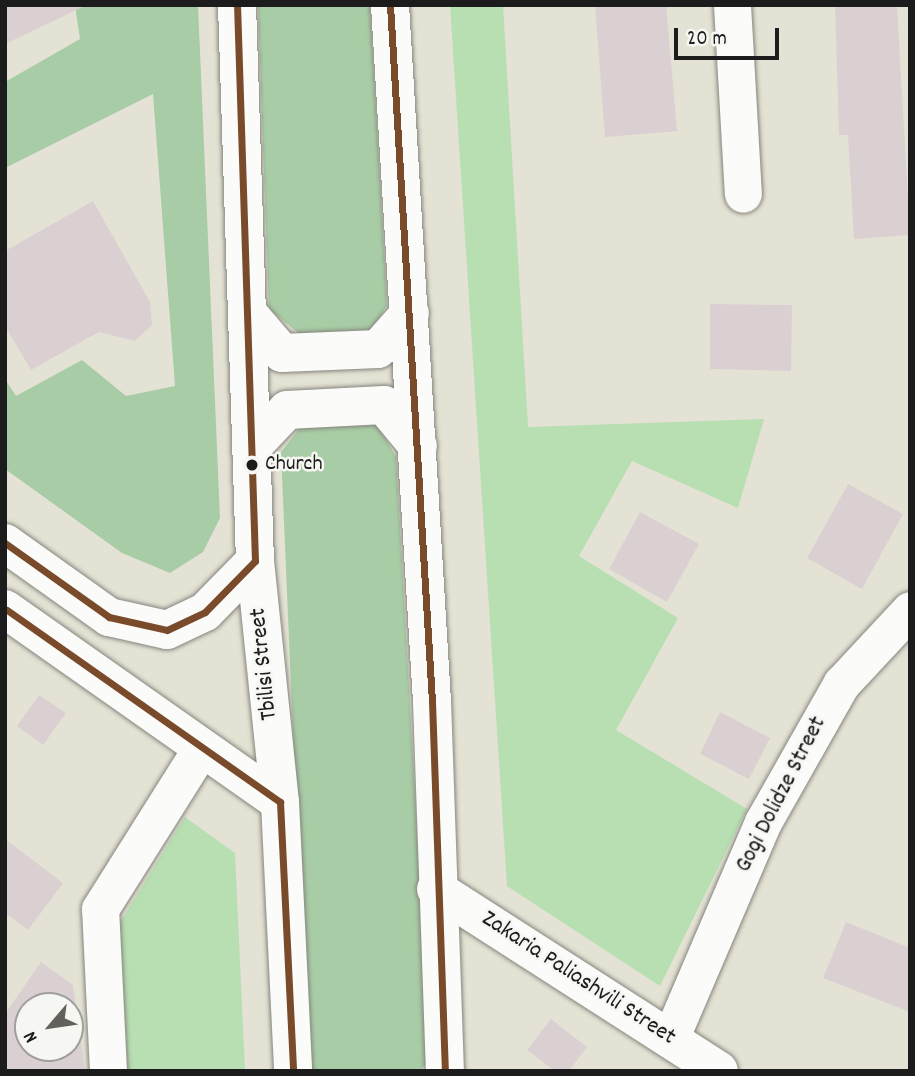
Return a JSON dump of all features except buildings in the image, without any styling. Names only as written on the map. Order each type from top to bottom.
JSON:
[{"type":"main road","name":"Tbilisi Street","points":[[237,5],[255,561],[279,802],[293,1071]]},
{"type":"main road","points":[[390,5],[418,446],[445,1071]]},
{"type":"main road","points":[[247,312],[282,353],[378,349],[410,313]]},
{"type":"main road","points":[[251,447],[287,410],[384,405],[418,446]]},
{"type":"main road","points":[[5,544],[108,617],[167,629],[223,598],[255,561]]},
{"type":"main road","points":[[5,608],[279,802]]},
{"type":"main road","name":"Zakaria Paliashvili Street","points":[[436,889],[719,1071]]},
{"type":"street","points":[[732,5],[743,194]]},
{"type":"street","name":"Gogi Dolidze Street","points":[[670,1039],[763,822],[841,684],[910,610]]},
{"type":"street","points":[[108,1071],[100,909],[202,747]]},
{"type":"green space","points":[[75,5],[198,5],[220,518],[203,552],[170,573],[122,553],[5,469],[5,379],[16,396],[82,360],[126,396],[175,386],[153,94],[5,168],[5,82],[80,39]]},
{"type":"green space","points":[[258,5],[370,5],[387,305],[373,329],[340,342],[312,344],[269,309]]},
{"type":"green space","points":[[450,5],[503,5],[528,427],[764,419],[738,508],[632,461],[579,556],[678,618],[616,730],[747,809],[660,986],[507,886]]},
{"type":"green space","points":[[345,417],[378,425],[396,457],[430,1059],[420,1071],[314,1071],[307,1061],[281,452],[300,428]]},
{"type":"green space","points":[[185,817],[235,853],[245,1071],[117,1071],[111,937]]},
{"type":"transit line","points":[[5,543],[109,617],[167,630],[205,612],[255,561],[237,5]]},
{"type":"transit line","points":[[390,5],[432,701],[445,1071]]},
{"type":"transit line","points":[[7,610],[280,802],[293,1071]]},
{"type":"place","name":"Church","points":[[252,465]]}]
